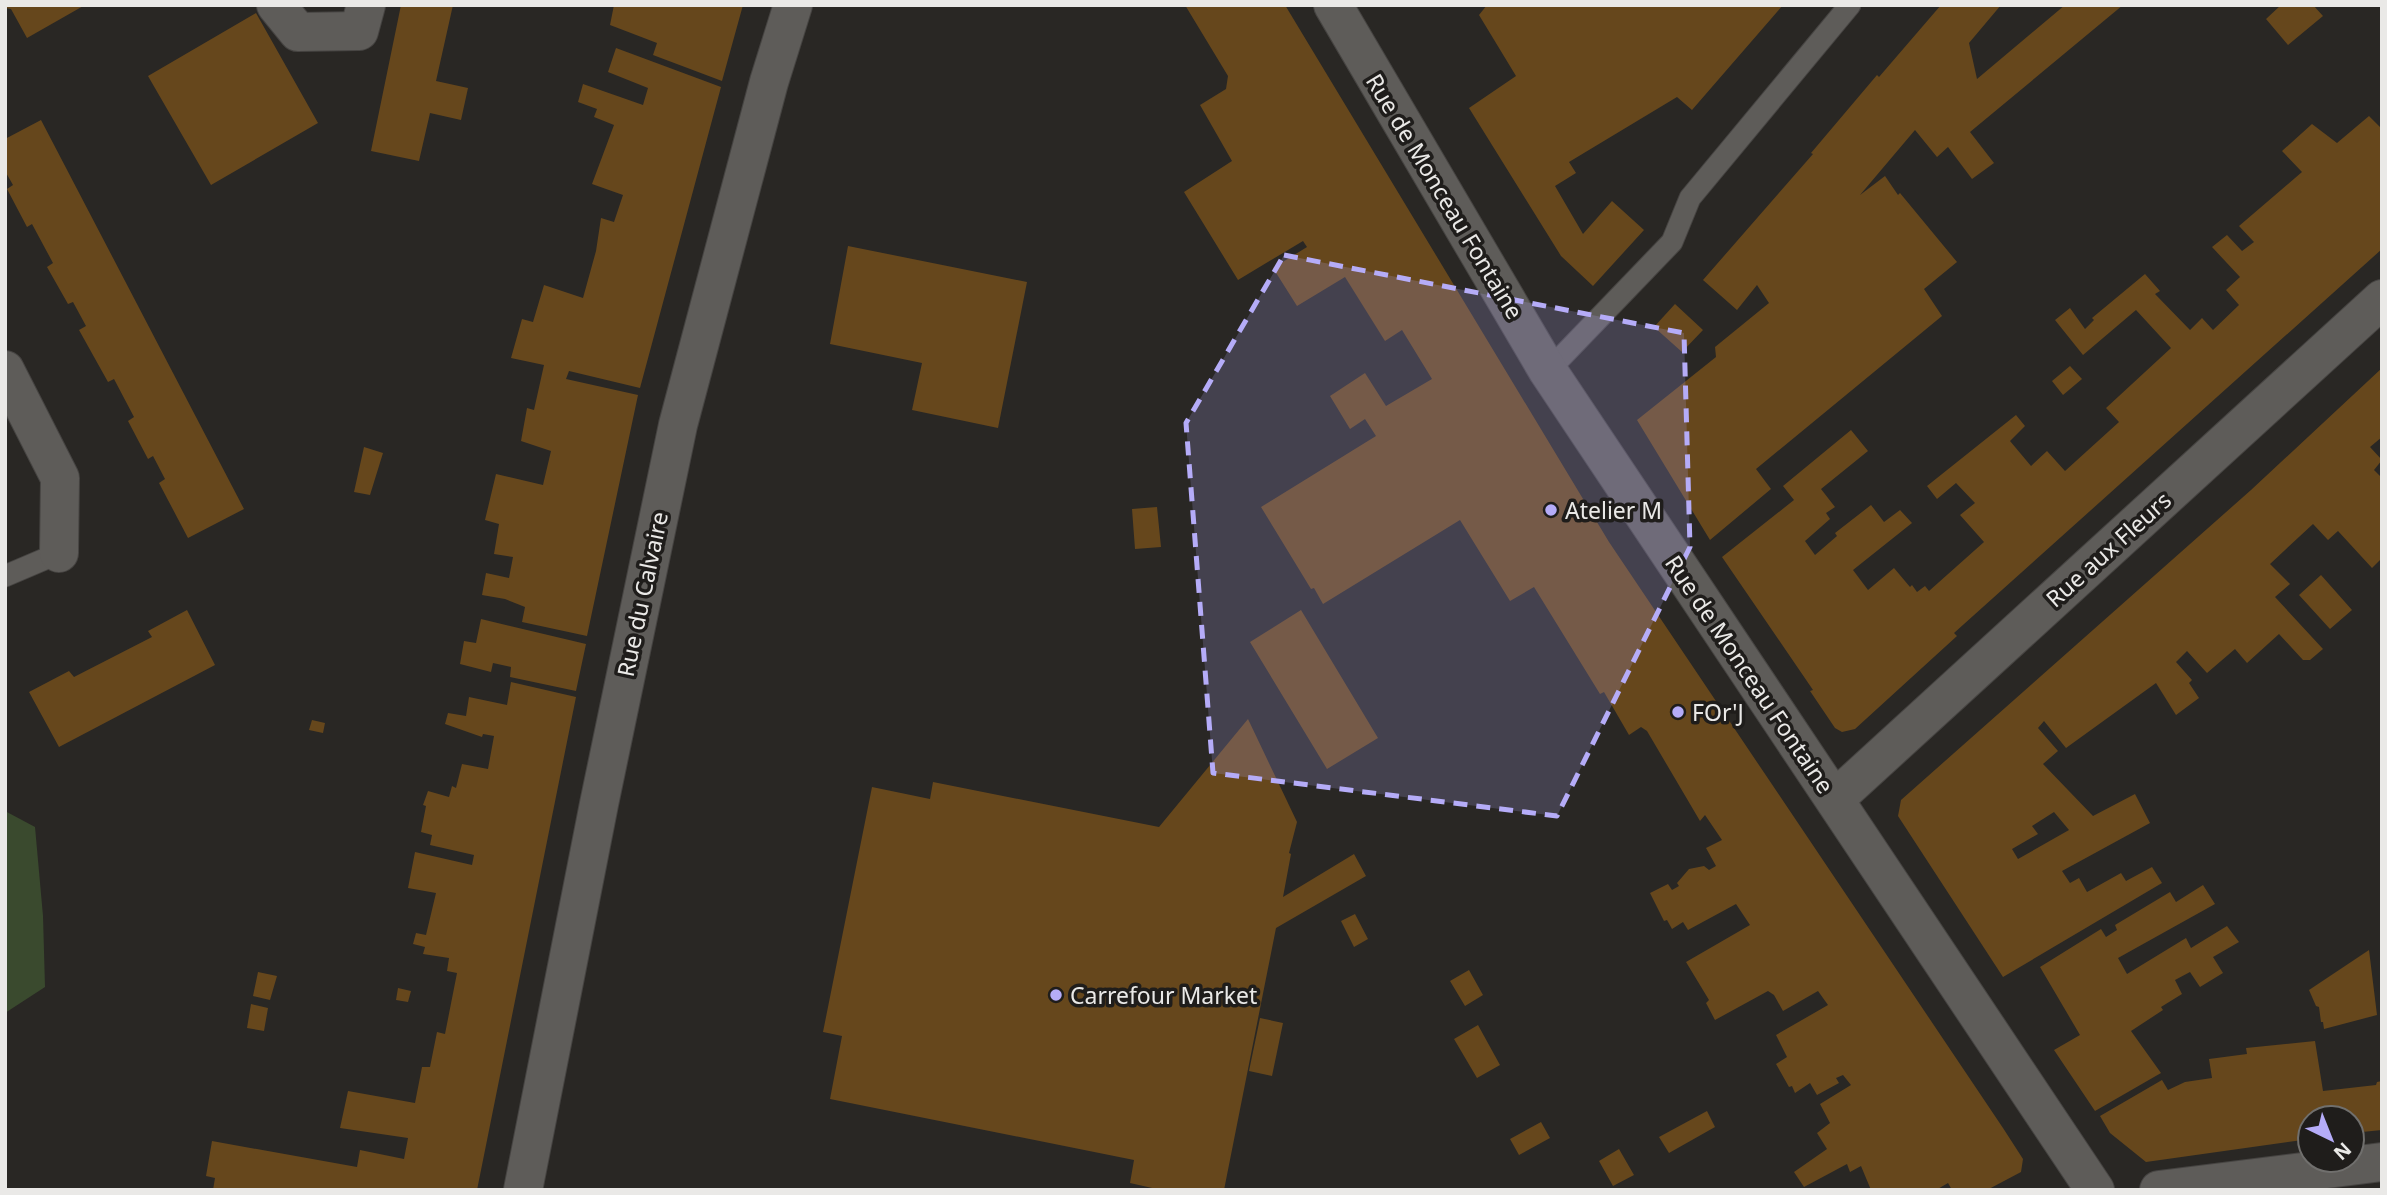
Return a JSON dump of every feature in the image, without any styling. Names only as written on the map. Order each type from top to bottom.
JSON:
[{"type":"street","points":[[276,5],[298,32],[359,31],[366,5]]},
{"type":"street","name":"Rue du Calvaire","points":[[523,1190],[599,804],[678,425],[763,102],[793,5]]},
{"type":"street","name":"Rue de Monceau Fontaine","points":[[1333,5],[1548,370],[2095,1190]]},
{"type":"street","name":"Rue aux Fleurs","points":[[1835,799],[2382,299]]},
{"type":"street","points":[[5,370],[60,478],[60,553]]},
{"type":"street","points":[[2159,1190],[2382,1162]]},
{"type":"lane","points":[[1548,370],[1672,242],[1690,198],[1850,5]]},
{"type":"lane","points":[[5,576],[60,553]]},
{"type":"highlighted area","points":[[1284,255],[1684,333],[1690,547],[1557,816],[1213,773],[1186,423]]},
{"type":"green space","points":[[5,811],[35,827],[43,916],[45,987],[5,1013]]},
{"type":"building","points":[[5,5],[85,5],[27,38],[11,9],[5,8]]},
{"type":"building","points":[[401,5],[453,5],[436,81],[468,88],[461,120],[430,113],[419,161],[371,151]]},
{"type":"building","points":[[614,5],[743,5],[722,81],[653,55],[657,43],[610,25]]},
{"type":"building","points":[[1185,5],[1285,5],[1609,542],[2003,1128],[2023,1159],[2021,1172],[1987,1190],[1952,1190],[1948,1183],[1936,1190],[1871,1190],[1861,1166],[1850,1172],[1847,1164],[1804,1187],[1794,1172],[1827,1149],[1817,1133],[1830,1123],[1820,1104],[1851,1085],[1843,1075],[1836,1078],[1839,1083],[1817,1095],[1810,1083],[1795,1093],[1776,1064],[1787,1057],[1776,1035],[1828,1005],[1818,991],[1783,1011],[1774,995],[1768,991],[1715,1020],[1706,1003],[1709,1000],[1686,962],[1750,925],[1736,904],[1688,930],[1683,922],[1672,929],[1667,920],[1664,921],[1650,893],[1668,884],[1672,890],[1679,886],[1677,883],[1689,869],[1704,866],[1709,870],[1716,866],[1706,848],[1722,840],[1705,815],[1700,821],[1647,731],[1641,727],[1629,735],[1604,692],[1600,694],[1534,587],[1510,601],[1460,520],[1323,604],[1314,588],[1311,589],[1261,507],[1376,436],[1365,419],[1350,429],[1330,396],[1365,373],[1386,406],[1432,379],[1402,330],[1385,341],[1345,277],[1297,306],[1273,268],[1307,247],[1303,241],[1238,280],[1184,192],[1232,161],[1200,105],[1226,89],[1228,76]]},
{"type":"building","points":[[1487,5],[1783,5],[1692,110],[1677,97],[1569,162],[1576,173],[1555,186],[1583,234],[1612,201],[1644,230],[1593,286],[1561,256],[1469,108],[1516,76],[1479,15]]},
{"type":"building","points":[[1941,5],[2001,5],[1969,43],[1977,79],[2065,5],[2123,5],[1970,132],[1994,163],[1972,179],[1948,147],[1937,157],[1915,130],[1860,195],[1885,176],[1898,195],[1900,193],[1957,262],[1924,289],[1942,316],[1756,469],[1771,489],[1710,540],[1637,420],[1716,357],[1715,347],[1769,303],[1757,285],[1737,310],[1703,280],[1813,154],[1811,153],[1877,75],[1879,77]]},
{"type":"building","points":[[2281,5],[2313,5],[2323,16],[2288,45],[2266,19]]},
{"type":"building","points":[[256,13],[318,123],[211,185],[148,76]]},
{"type":"building","points":[[616,48],[721,87],[640,388],[569,371],[566,379],[638,395],[587,636],[522,622],[525,607],[505,599],[482,595],[486,573],[509,578],[513,557],[494,554],[499,524],[485,520],[496,474],[543,485],[551,451],[521,441],[527,408],[534,410],[544,365],[511,358],[522,319],[533,322],[544,285],[583,298],[596,251],[601,218],[614,222],[623,195],[592,184],[614,125],[594,117],[597,109],[578,102],[583,84],[643,105],[648,88],[608,72]]},
{"type":"building","points":[[2369,116],[2382,129],[2382,249],[1954,633],[1957,636],[1855,729],[1842,732],[1835,728],[1810,691],[1813,690],[1722,557],[1794,500],[1783,486],[1851,430],[1868,451],[1821,489],[1835,507],[1826,513],[1830,519],[1805,541],[1815,555],[1837,536],[1835,533],[1871,505],[1884,522],[1900,510],[1912,523],[1853,570],[1868,590],[1894,568],[1917,592],[1925,586],[1929,591],[1984,542],[1960,515],[1975,503],[1956,483],[1937,499],[1927,486],[2016,415],[2025,426],[2010,441],[2031,466],[2047,451],[2065,471],[2119,422],[2106,408],[2171,348],[2136,310],[2083,355],[2055,320],[2070,308],[2085,329],[2094,320],[2092,318],[2145,274],[2160,291],[2155,294],[2190,330],[2202,318],[2213,330],[2239,305],[2226,290],[2240,277],[2212,247],[2227,235],[2242,251],[2254,242],[2239,226],[2302,172],[2282,151],[2312,124],[2337,143]]},
{"type":"building","points":[[41,120],[244,509],[188,538],[159,483],[165,479],[153,456],[148,459],[128,421],[134,417],[114,379],[108,382],[79,330],[86,326],[73,302],[68,304],[47,267],[53,263],[32,224],[27,227],[7,189],[13,185],[5,171],[5,139]]},
{"type":"building","points":[[848,246],[1027,282],[998,428],[912,410],[922,363],[830,344]]},
{"type":"building","points":[[1675,304],[1703,330],[1682,352],[1654,327]]},
{"type":"building","points":[[2070,366],[2082,379],[2063,395],[2052,381]]},
{"type":"building","points":[[2382,368],[2382,437],[2370,447],[2382,460],[2374,470],[2382,478],[2382,558],[2372,568],[2338,531],[2328,540],[2313,524],[2270,564],[2290,584],[2275,597],[2323,649],[2310,660],[2303,660],[2279,634],[2247,663],[2235,649],[2207,673],[2187,651],[2176,662],[2192,680],[2189,683],[2199,698],[2176,715],[2156,683],[2066,748],[2044,721],[2038,728],[2058,751],[2043,764],[2093,816],[2135,794],[2150,823],[2062,871],[2070,883],[2079,878],[2087,892],[2121,873],[2126,881],[2152,867],[2162,883],[2003,977],[1898,816],[1901,800],[2251,490]],"holes":[[[2054,812],[2069,830],[2018,859],[2012,849],[2038,834],[2032,826]]]},
{"type":"building","points":[[364,447],[383,453],[370,495],[354,492]]},
{"type":"building","points":[[1157,507],[1161,547],[1135,549],[1132,509]]},
{"type":"building","points":[[2321,575],[2352,610],[2330,629],[2299,595]]},
{"type":"building","points":[[187,610],[215,665],[59,747],[29,692],[69,671],[74,677],[152,637],[148,631]]},
{"type":"building","points":[[1301,610],[1378,738],[1327,769],[1250,642]]},
{"type":"building","points":[[481,619],[586,644],[576,691],[510,677],[511,667],[493,663],[491,672],[460,664],[464,641],[476,643]]},
{"type":"building","points":[[511,682],[576,697],[477,1190],[213,1190],[215,1178],[206,1176],[212,1141],[357,1167],[360,1150],[404,1159],[408,1138],[340,1128],[348,1091],[415,1103],[422,1067],[430,1067],[437,1032],[445,1034],[457,973],[447,971],[449,958],[423,954],[425,947],[413,944],[416,933],[426,935],[436,893],[408,888],[415,852],[472,865],[474,855],[430,845],[432,835],[421,832],[426,806],[423,805],[428,791],[449,797],[452,786],[456,788],[462,764],[488,769],[494,736],[483,734],[482,737],[445,724],[448,713],[466,716],[469,697],[507,705]]},
{"type":"building","name":"Carrefour Market","points":[[1248,719],[1297,822],[1289,853],[1291,854],[1283,897],[1354,854],[1366,876],[1276,928],[1224,1190],[1161,1190],[1130,1183],[1134,1160],[830,1099],[842,1036],[823,1032],[872,787],[930,799],[933,782],[1159,827]]},
{"type":"building","points":[[312,720],[325,723],[323,733],[309,730]]},
{"type":"building","points":[[2203,885],[2215,904],[2118,958],[2127,974],[2186,938],[2191,948],[2227,926],[2239,942],[2213,957],[2223,973],[2200,987],[2190,972],[2175,980],[2182,994],[2131,1031],[2161,1073],[2095,1111],[2054,1050],[2080,1035],[2040,967],[2101,929],[2106,937],[2117,930],[2115,925],[2170,892],[2176,902]]},
{"type":"building","points":[[1355,914],[1368,939],[1354,947],[1341,921]]},
{"type":"building","points":[[2369,950],[2377,1015],[2324,1029],[2319,1007],[2309,990]]},
{"type":"building","points":[[1469,970],[1483,995],[1465,1006],[1450,981]]},
{"type":"building","points":[[258,972],[277,976],[270,1000],[253,996]]},
{"type":"building","points":[[398,988],[411,991],[408,1002],[396,1000]]},
{"type":"building","points":[[251,1004],[268,1008],[264,1031],[247,1028]]},
{"type":"building","points":[[1260,1018],[1283,1023],[1272,1076],[1249,1071]]},
{"type":"building","points":[[1478,1025],[1500,1065],[1477,1078],[1454,1039]]},
{"type":"building","points":[[2315,1041],[2323,1091],[2376,1085],[2382,1081],[2382,1130],[2366,1132],[2366,1104],[2296,1104],[2296,1141],[2146,1162],[2110,1133],[2100,1116],[2162,1080],[2168,1090],[2185,1082],[2212,1078],[2209,1059],[2247,1054],[2246,1048]]},
{"type":"building","points":[[1707,1111],[1715,1127],[1669,1153],[1659,1137]]},
{"type":"building","points":[[1541,1122],[1550,1138],[1519,1155],[1510,1139]]},
{"type":"building","points":[[1619,1149],[1634,1175],[1613,1186],[1599,1161]]},
{"type":"place","name":"Atelier M","points":[[1551,510]]},
{"type":"place","name":"FOr'J","points":[[1678,712]]},
{"type":"place","name":"Carrefour Market","points":[[1056,995]]}]
